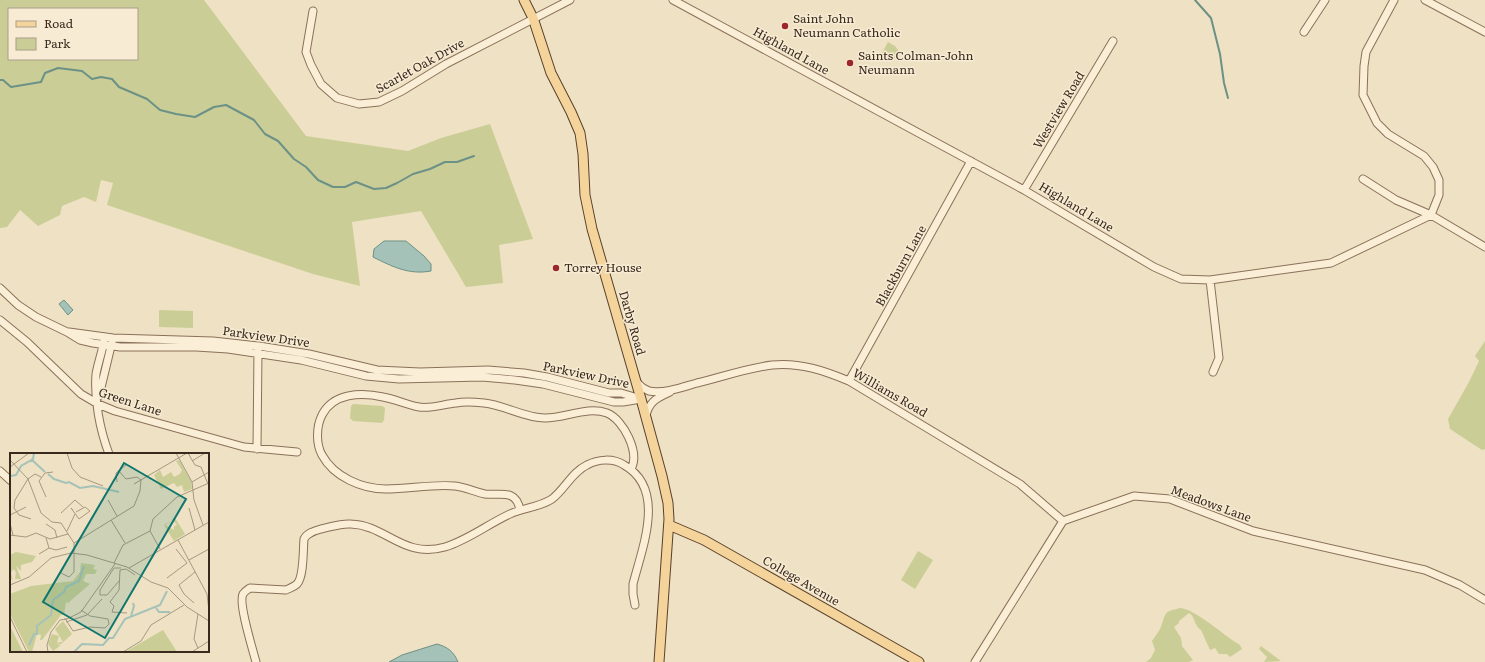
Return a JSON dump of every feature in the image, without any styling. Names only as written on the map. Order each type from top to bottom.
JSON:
[{"type":"main road","name":"Darby Road","points":[[524,0],[534,18],[551,73],[580,133],[583,154],[585,195],[592,230],[636,380],[668,503],[669,525],[659,662]]},
{"type":"main road","name":"College Avenue","points":[[669,525],[704,540],[919,662]]},
{"type":"street","name":"Scarlet Oak Drive","points":[[313,11],[306,52],[311,66],[321,84],[337,98],[359,104],[379,102],[402,92],[446,64],[570,0]]},
{"type":"street","name":"Highland Lane","points":[[673,0],[1024,190],[1154,266],[1181,279],[1210,280],[1331,262],[1431,215]]},
{"type":"street","points":[[1304,32],[1325,0]]},
{"type":"street","points":[[1394,0],[1366,52],[1363,95],[1376,123],[1388,134],[1424,156],[1433,167],[1439,180],[1439,195],[1431,215]]},
{"type":"street","points":[[1425,0],[1485,32]]},
{"type":"street","name":"Westview Road","points":[[1024,190],[1113,41]]},
{"type":"street","name":"Blackburn Lane","points":[[849,381],[971,161]]},
{"type":"street","points":[[1363,179],[1396,200],[1431,215],[1485,247]]},
{"type":"street","points":[[1210,280],[1219,358],[1213,372]]},
{"type":"street","name":"Parkview Drive","points":[[0,288],[18,305],[36,318],[67,332],[80,340],[107,345],[134,347],[196,347],[258,350]]},
{"type":"street","name":"Green Lane","points":[[0,320],[26,342],[77,391],[98,404],[115,411],[236,445],[257,449],[297,452]]},
{"type":"street","name":"Parkview Drive","points":[[67,332],[113,338],[213,341],[313,359],[366,376],[398,379],[491,374],[515,380],[557,383],[614,402],[641,399]]},
{"type":"street","points":[[105,336],[107,345],[98,404],[103,438],[109,453]]},
{"type":"street","points":[[107,345],[113,338]]},
{"type":"street","points":[[257,449],[258,350]]},
{"type":"street","name":"Williams Road","points":[[646,418],[648,408],[652,402],[660,396],[682,388],[744,371],[772,365],[803,366],[826,371],[849,381],[1020,484],[1064,521]]},
{"type":"street","name":"Williams Road","points":[[636,380],[648,391],[682,388]]},
{"type":"street","points":[[520,510],[519,504],[515,498],[503,493],[486,494],[456,486],[432,485],[384,489],[369,487],[348,479],[329,464],[319,449],[318,426],[322,415],[328,407],[341,398],[353,394],[382,396],[424,407],[458,402],[486,403],[523,414],[546,418],[576,413],[600,412],[608,414],[617,420],[625,430],[633,449],[634,458],[631,469]]},
{"type":"street","points":[[256,662],[243,610],[242,596],[250,588],[286,590],[296,585],[301,577],[304,540],[307,535],[313,531],[350,524],[372,529],[411,548],[430,549],[445,547],[510,514],[544,504],[552,499],[581,469],[591,463],[605,460],[621,463],[638,475],[643,485],[649,512],[648,527],[633,584],[635,605]]},
{"type":"street","points":[[0,471],[10,481]]},
{"type":"street","name":"Meadows Lane","points":[[1064,521],[1134,496],[1170,499],[1253,531],[1425,570],[1460,585],[1485,600]]},
{"type":"street","points":[[975,662],[1064,521]]},
{"type":"green space","points":[[0,0],[204,0],[306,136],[408,151],[441,138],[490,124],[533,239],[499,245],[503,283],[466,287],[421,211],[352,222],[360,286],[313,274],[107,205],[113,183],[101,180],[96,202],[84,197],[62,206],[60,215],[38,226],[20,210],[7,227],[0,228]]},
{"type":"green space","points":[[888,42],[895,46],[898,50],[894,60],[882,53]]},
{"type":"green space","points":[[159,310],[193,311],[193,328],[159,327]]},
{"type":"green space","points":[[1485,341],[1485,449],[1482,450],[1450,429],[1448,419],[1479,361],[1475,356]]},
{"type":"green space","points":[[353,404],[382,406],[385,408],[384,420],[382,423],[353,421],[350,418],[351,406]]},
{"type":"green space","points":[[918,551],[933,560],[915,589],[901,580]]},
{"type":"green space","points":[[1180,608],[1186,609],[1201,617],[1240,645],[1242,649],[1230,657],[1227,654],[1219,654],[1215,648],[1210,650],[1201,630],[1189,613],[1174,627],[1181,638],[1182,646],[1193,660],[1189,662],[1146,662],[1151,658],[1155,650],[1152,641],[1160,629],[1166,614]]},
{"type":"green space","points":[[1261,646],[1281,661],[1264,662],[1267,657],[1259,649]]},
{"type":"water","points":[[384,241],[406,241],[431,264],[431,271],[408,271],[394,267],[373,257],[374,249]]},
{"type":"water","points":[[64,300],[73,310],[68,315],[59,304]]},
{"type":"water","points":[[437,644],[450,650],[455,655],[458,662],[389,662],[402,655]]},
{"type":"waterway","points":[[1195,0],[1211,18],[1220,54],[1224,83],[1228,98]]},
{"type":"waterway","points":[[0,80],[3,80],[11,87],[41,82],[45,73],[58,68],[82,71],[92,79],[101,77],[112,79],[119,87],[147,99],[160,110],[176,114],[195,117],[214,107],[226,105],[254,120],[265,134],[278,141],[294,159],[306,167],[318,180],[333,187],[345,187],[356,182],[374,189],[386,188],[413,174],[430,169],[445,162],[457,162],[474,156]]},
{"type":"place","name":"Saint John Neumann Catholic","points":[[785,26]]},
{"type":"place","name":"Saints Colman-John Neumann","points":[[850,63]]},
{"type":"place","name":"Torrey House","points":[[556,268]]}]
